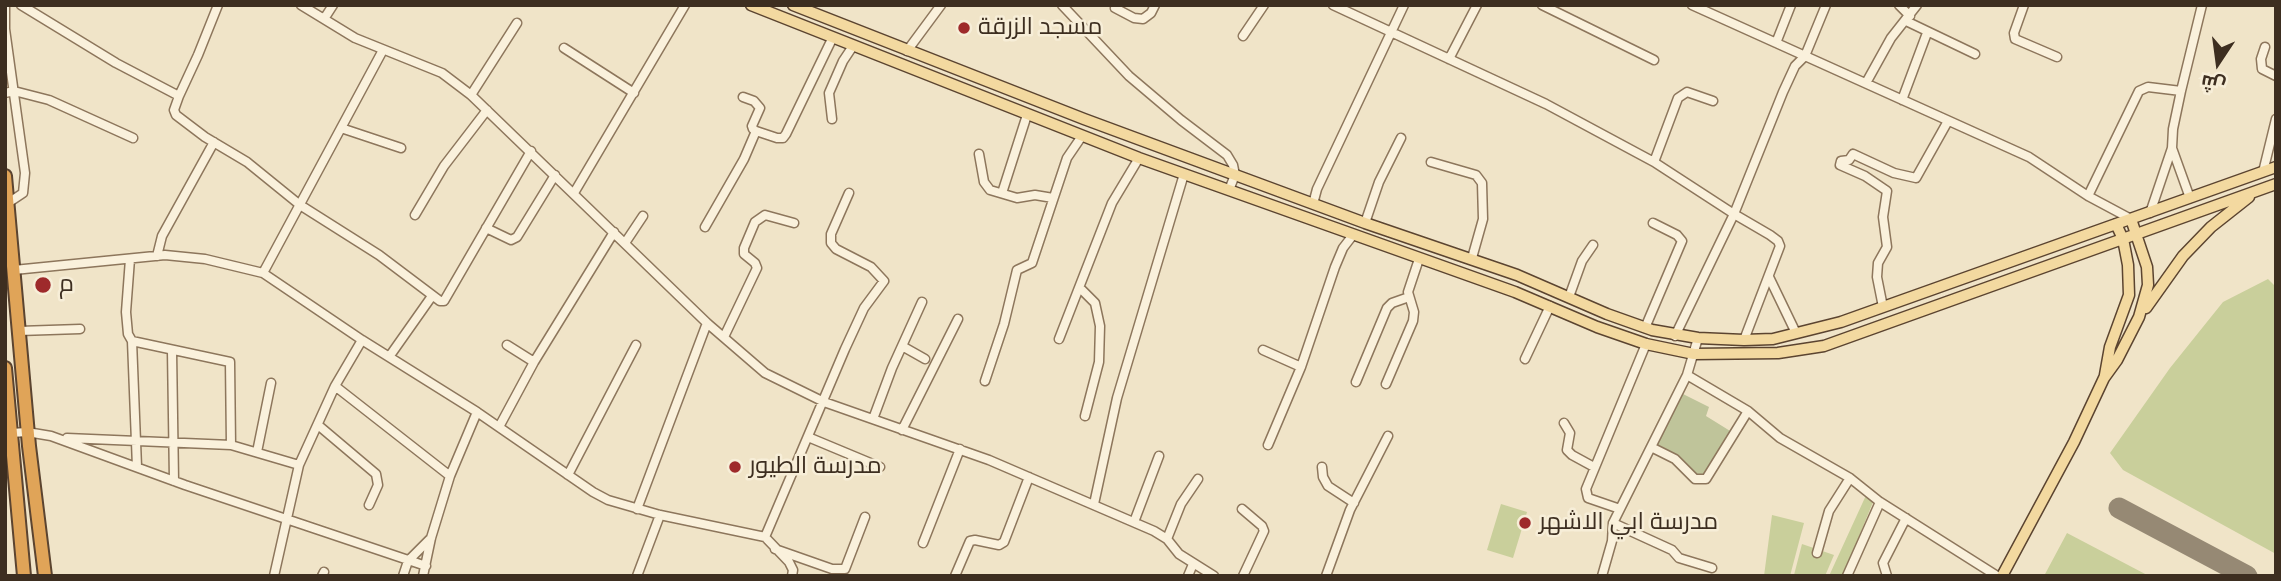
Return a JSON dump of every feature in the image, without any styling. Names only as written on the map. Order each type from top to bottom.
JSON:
[{"type":"highway","points":[[5,176],[27,432],[45,576]]},
{"type":"highway","points":[[5,368],[24,576]]},
{"type":"main road","points":[[751,5],[1139,158],[1550,306],[1597,327],[1646,344],[1695,354],[1778,354],[1824,346],[2276,184]]},
{"type":"main road","points":[[793,5],[1235,175],[1365,223],[1472,258],[1645,328],[1698,338],[1773,339],[1841,322],[2276,167]]},
{"type":"main road","points":[[2000,576],[2139,317],[2183,256],[2211,227],[2257,191]]},
{"type":"main road","points":[[2131,219],[2147,267],[2148,285],[2139,317]]},
{"type":"main road","points":[[2104,378],[2110,347],[2129,295],[2130,279],[2123,239],[2116,224]]},
{"type":"street","points":[[5,5],[10,92],[25,173],[23,193],[8,203]]},
{"type":"street","points":[[21,5],[116,63],[179,96]]},
{"type":"street","points":[[218,5],[179,96],[174,110],[176,115],[247,162],[300,205],[379,255],[440,301],[444,301],[531,151]]},
{"type":"street","points":[[301,5],[355,38],[442,74],[471,95],[707,323],[765,373],[824,402],[960,450],[1134,522],[1167,539],[1179,554],[1214,576]]},
{"type":"street","points":[[324,19],[333,5]]},
{"type":"street","points":[[574,193],[685,5]]},
{"type":"street","points":[[907,51],[941,5]]},
{"type":"street","points":[[1115,8],[1134,18],[1143,19],[1151,13],[1155,5]]},
{"type":"street","points":[[1243,36],[1264,5]]},
{"type":"street","points":[[1333,5],[1546,104],[1654,162],[1778,241],[1779,249],[1744,340]]},
{"type":"street","points":[[1313,204],[1317,189],[1404,5]]},
{"type":"street","points":[[1449,59],[1477,5]]},
{"type":"street","points":[[1542,5],[1654,60]]},
{"type":"street","points":[[1692,5],[2029,157],[2088,196],[2131,219]]},
{"type":"street","points":[[1776,43],[1791,5]]},
{"type":"street","points":[[1675,335],[1734,214],[1787,83],[1795,66],[1805,56],[1826,5]]},
{"type":"street","points":[[1899,5],[1908,19],[1927,33],[1975,54]]},
{"type":"street","points":[[1866,83],[1891,38],[1917,5]]},
{"type":"street","points":[[2024,5],[2014,33],[2015,39],[2057,57]]},
{"type":"street","points":[[2150,213],[2172,148],[2173,129],[2202,5]]},
{"type":"street","points":[[1065,7],[1129,76],[1227,155],[1235,175],[1229,190]]},
{"type":"street","points":[[471,95],[517,23]]},
{"type":"street","points":[[1902,100],[1927,33]]},
{"type":"street","points":[[743,97],[754,101],[760,108],[752,126],[756,131],[783,138],[832,39]]},
{"type":"street","points":[[832,119],[829,93],[853,46]]},
{"type":"street","points":[[2265,47],[2261,59],[2262,69],[2276,76]]},
{"type":"street","points":[[564,48],[634,93]]},
{"type":"street","points":[[263,274],[383,50]]},
{"type":"street","points":[[2088,196],[2139,91],[2148,87],[2181,91]]},
{"type":"street","points":[[10,92],[49,100],[133,138]]},
{"type":"street","points":[[1654,162],[1678,98],[1687,92],[1713,101]]},
{"type":"street","points":[[415,215],[444,166],[487,110]]},
{"type":"street","points":[[1002,193],[1027,115]]},
{"type":"street","points":[[2263,172],[2276,119]]},
{"type":"street","points":[[1882,307],[1877,277],[1878,263],[1887,247],[1883,217],[1887,191],[1865,176],[1840,165],[1841,161],[1849,160],[1853,155],[1894,173],[1916,178],[1948,121]]},
{"type":"street","points":[[341,128],[401,148]]},
{"type":"street","points":[[705,227],[744,159],[756,131]]},
{"type":"street","points":[[985,381],[1004,324],[1017,270],[1032,263],[1067,158],[1082,135]]},
{"type":"street","points":[[1365,223],[1378,182],[1401,138]]},
{"type":"street","points":[[157,256],[162,236],[214,142]]},
{"type":"street","points":[[2172,148],[2190,198]]},
{"type":"street","points":[[979,154],[984,182],[990,190],[1017,198],[1035,195],[1053,198]]},
{"type":"street","points":[[1059,339],[1112,203],[1139,158]]},
{"type":"street","points":[[1431,162],[1476,176],[1482,183],[1483,219],[1472,258]]},
{"type":"street","points":[[1094,504],[1117,398],[1184,174]]},
{"type":"street","points":[[486,228],[511,240],[517,237],[555,175]]},
{"type":"street","points":[[765,537],[864,308],[884,281],[871,267],[836,249],[831,243],[831,234],[849,193]]},
{"type":"street","points":[[2109,208],[2116,224]]},
{"type":"street","points":[[724,337],[757,268],[744,254],[755,222],[765,215],[794,223]]},
{"type":"street","points":[[625,243],[643,216]]},
{"type":"street","points":[[1645,328],[1682,241],[1677,235],[1653,223]]},
{"type":"street","points":[[499,427],[534,362],[614,232]]},
{"type":"street","points":[[1268,445],[1301,367],[1335,267],[1343,248],[1353,235]]},
{"type":"street","points":[[1569,297],[1582,261],[1593,245]]},
{"type":"street","points":[[13,270],[157,256],[205,259],[263,274],[608,500],[660,515],[765,537],[789,562],[793,570],[792,576]]},
{"type":"street","points":[[130,259],[126,312],[128,334],[132,341],[137,467]]},
{"type":"street","points":[[1386,384],[1413,321],[1409,287],[1419,259]]},
{"type":"street","points":[[1769,278],[1796,333]]},
{"type":"street","points":[[1080,288],[1095,303],[1100,326],[1099,362],[1085,416]]},
{"type":"street","points":[[389,357],[432,296]]},
{"type":"street","points":[[1356,382],[1387,309],[1391,303],[1409,298]]},
{"type":"street","points":[[873,419],[922,302]]},
{"type":"street","points":[[1525,359],[1550,306]]},
{"type":"street","points":[[902,430],[958,319]]},
{"type":"street","points":[[637,509],[707,323]]},
{"type":"street","points":[[19,331],[80,329]]},
{"type":"street","points":[[1602,576],[1612,541],[1613,523],[1687,375],[1698,338]]},
{"type":"street","points":[[274,576],[299,464],[335,386],[362,340]]},
{"type":"street","points":[[132,341],[230,362],[231,444]]},
{"type":"street","points":[[1620,509],[1588,498],[1586,489],[1646,344]]},
{"type":"street","points":[[507,345],[534,362]]},
{"type":"street","points":[[568,475],[636,345]]},
{"type":"street","points":[[902,346],[925,359]]},
{"type":"street","points":[[1263,350],[1301,367]]},
{"type":"street","points":[[172,351],[174,481]]},
{"type":"street","points":[[1687,375],[1748,411],[1780,438],[1850,478],[1880,502],[2000,576]]},
{"type":"street","points":[[257,452],[271,383]]},
{"type":"street","points":[[335,386],[450,476]]},
{"type":"street","points":[[1651,447],[1675,459],[1695,479],[1706,479],[1748,411]]},
{"type":"street","points":[[424,576],[431,538],[450,476],[477,412]]},
{"type":"street","points":[[1564,424],[1570,433],[1566,448],[1568,452],[1594,467]]},
{"type":"street","points":[[318,425],[376,474],[378,485],[369,505]]},
{"type":"street","points":[[11,433],[27,432],[57,438],[174,481],[426,566]]},
{"type":"street","points":[[1326,576],[1354,503],[1388,436]]},
{"type":"street","points":[[808,437],[880,467]]},
{"type":"street","points":[[57,438],[231,444],[299,464]]},
{"type":"street","points":[[923,543],[960,450]]},
{"type":"street","points":[[1134,522],[1158,456]]},
{"type":"street","points":[[1322,467],[1328,486],[1354,503]]},
{"type":"street","points":[[955,576],[970,541],[999,545],[1004,542],[1029,477]]},
{"type":"street","points":[[1817,553],[1829,511],[1837,494],[1850,478]]},
{"type":"street","points":[[1167,539],[1181,504],[1198,479]]},
{"type":"street","points":[[1847,576],[1880,502]]},
{"type":"street","points":[[1242,509],[1262,526],[1264,531],[1242,576]]},
{"type":"street","points":[[637,576],[660,515]]},
{"type":"street","points":[[775,549],[832,569],[845,569],[865,517]]},
{"type":"street","points":[[1888,576],[1883,563],[1906,518]]},
{"type":"street","points":[[1613,523],[1672,550],[1679,558],[1712,568]]},
{"type":"street","points":[[403,576],[408,561],[431,538]]},
{"type":"street","points":[[1188,576],[1193,564]]},
{"type":"green space","points":[[2268,279],[2276,287],[2276,554],[2123,470],[2110,453],[2170,368],[2223,302]]},
{"type":"green space","points":[[1679,392],[1709,407],[1706,416],[1735,434],[1701,480],[1675,459],[1651,447]]},
{"type":"green space","points":[[1868,491],[1875,497],[1843,576],[1829,576]]},
{"type":"green space","points":[[1501,504],[1527,512],[1513,558],[1487,550]]},
{"type":"green space","points":[[1772,515],[1804,523],[1790,576],[1764,576]]},
{"type":"green space","points":[[2067,533],[2149,576],[2044,576]]},
{"type":"green space","points":[[1802,544],[1834,555],[1825,576],[1794,575]]},
{"type":"taxiway","points":[[2119,508],[2247,576]]},
{"type":"place","name":"مسجد الزرقة","points":[[964,28]]},
{"type":"place","name":"م","points":[[43,285]]},
{"type":"place","name":"مدرسة الطيور","points":[[735,467]]},
{"type":"place","name":"مدرسة ابي الاشهر","points":[[1525,523]]}]
